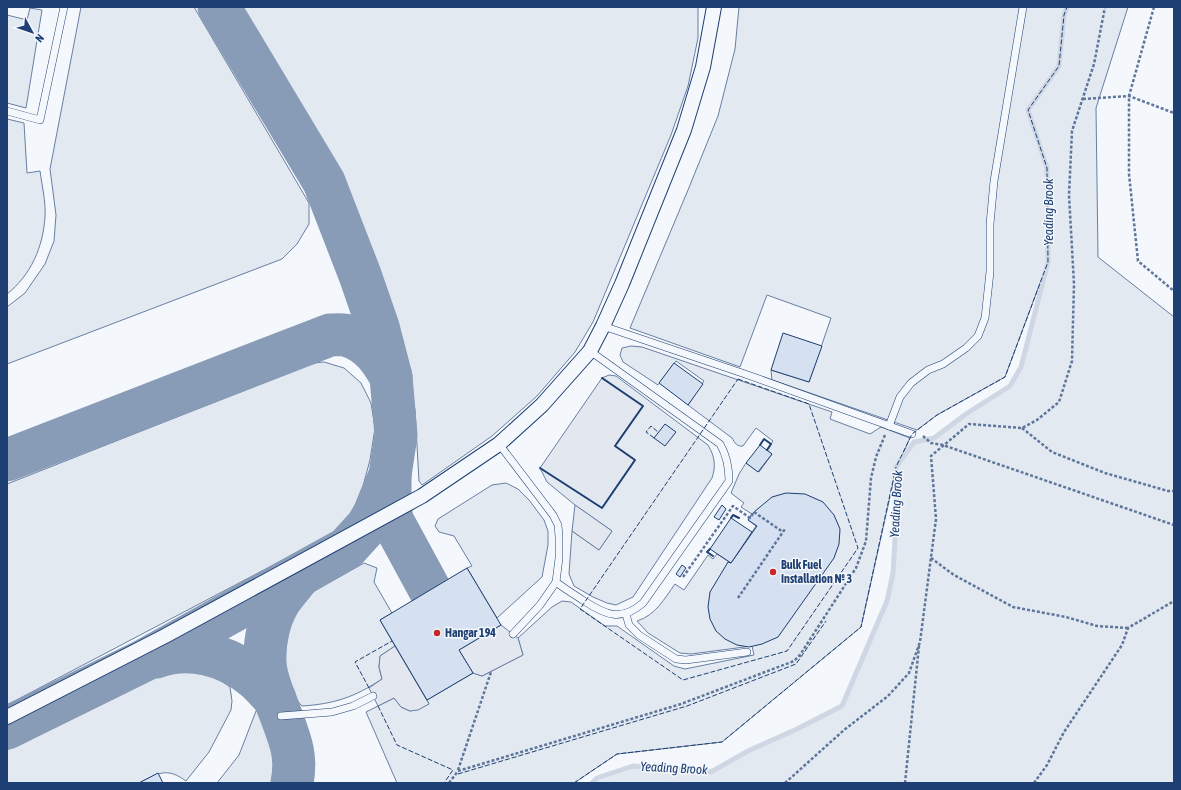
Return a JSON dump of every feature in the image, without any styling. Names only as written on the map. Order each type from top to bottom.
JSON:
[{"type":"street","points":[[7,717],[166,636],[422,496],[499,444],[542,405],[590,351],[622,284],[684,130],[703,67],[714,7]]},
{"type":"lane","points":[[7,111],[40,120],[64,7]]},
{"type":"lane","points":[[889,426],[900,397],[911,382],[928,370],[943,364],[966,348],[978,336],[986,318],[990,272],[990,224],[994,181],[1023,7]]},
{"type":"lane","points":[[603,326],[745,374],[912,434]]},
{"type":"lane","points":[[556,582],[601,612],[616,615],[626,614],[634,610],[643,603],[729,480],[728,462],[725,452],[720,444],[590,351]]},
{"type":"lane","points":[[499,444],[553,515],[558,525],[559,551],[556,582],[540,605],[513,634]]},
{"type":"lane","points":[[626,614],[629,625],[639,635],[676,659],[686,660],[747,652]]},
{"type":"lane","points":[[281,716],[332,712],[354,706],[373,696]]},
{"type":"path","points":[[905,783],[920,642],[936,520],[931,456],[969,424],[1022,428],[1038,420],[1059,402],[1072,361],[1074,284],[1069,194],[1072,131],[1084,99],[1094,64],[1105,7]]},
{"type":"path","points":[[1154,7],[1129,96],[1129,174],[1138,260],[1174,291]]},
{"type":"path","points":[[1084,99],[1129,96],[1174,113]]},
{"type":"path","points":[[1022,428],[1052,452],[1105,473],[1168,491],[1174,491]]},
{"type":"path","points":[[925,437],[931,443],[943,445],[1174,525]]},
{"type":"path","points":[[683,577],[733,506],[750,518],[754,512],[782,532]]},
{"type":"path","points":[[738,598],[785,529]]},
{"type":"path","points":[[930,558],[954,575],[1013,607],[1066,617],[1097,626],[1128,628],[1174,601]]},
{"type":"path","points":[[1034,783],[1047,765],[1064,732],[1122,645],[1128,628]]},
{"type":"path","points":[[785,783],[844,730],[888,696],[909,673],[920,642]]},
{"type":"path","points":[[458,771],[491,672]]},
{"type":"shaded area","points":[[81,7],[194,7],[309,203],[309,224],[297,244],[282,259],[7,364],[7,307],[25,293],[45,264],[54,241],[56,215],[50,169]]},
{"type":"shaded area","points":[[239,7],[698,7],[698,38],[688,86],[671,135],[593,322],[575,352],[537,396],[492,436],[422,485],[419,481],[415,410],[402,337],[335,168]]},
{"type":"shaded area","points":[[739,7],[1128,7],[1096,108],[1098,257],[1174,317],[1174,783],[592,783],[597,778],[633,766],[711,772],[748,751],[797,729],[842,706],[887,601],[893,573],[896,524],[896,470],[861,627],[722,742],[617,754],[574,783],[397,783],[366,712],[394,698],[401,707],[410,711],[429,704],[427,700],[473,673],[482,676],[523,655],[518,638],[552,607],[562,601],[571,602],[605,626],[617,626],[674,666],[685,669],[754,655],[752,646],[691,654],[680,653],[648,633],[637,621],[654,611],[675,584],[684,590],[708,555],[713,559],[717,554],[731,563],[756,526],[748,520],[752,514],[741,507],[744,503],[731,493],[739,474],[746,463],[759,472],[772,454],[767,450],[773,441],[756,428],[743,446],[738,445],[732,438],[688,405],[704,381],[676,361],[658,385],[623,362],[620,355],[622,348],[631,346],[642,347],[832,412],[830,419],[870,434],[881,427],[910,438],[898,465],[914,442],[934,438],[966,414],[1010,386],[1021,367],[1046,267],[1005,377],[937,415],[917,430],[772,380],[771,370],[809,382],[831,318],[767,295],[740,367],[630,328],[718,116],[735,49]]},
{"type":"shaded area","points":[[30,8],[42,10],[26,108],[7,103],[7,15],[27,20]]},
{"type":"shaded area","points":[[7,119],[24,123],[27,173],[40,171],[45,217],[42,239],[34,260],[23,278],[7,294]]},
{"type":"shaded area","points":[[324,362],[344,368],[361,383],[371,403],[375,428],[370,460],[363,486],[353,511],[336,532],[7,705],[7,484],[314,363]]},
{"type":"shaded area","points":[[609,375],[616,376],[708,445],[712,454],[714,465],[712,478],[633,597],[616,605],[593,597],[574,586],[569,574],[572,531],[599,550],[612,531],[575,505],[547,482],[540,468],[602,508],[635,460],[615,446],[643,406],[602,378]]},
{"type":"shaded area","points":[[602,378],[643,406],[615,446],[635,460],[602,508],[540,468]]},
{"type":"shaded area","points":[[506,483],[518,489],[529,500],[544,520],[548,531],[548,545],[542,577],[497,618],[467,568],[472,566],[454,536],[439,532],[435,526],[438,519],[492,485]]},
{"type":"shaded area","points":[[575,505],[612,531],[599,550],[572,531]]},
{"type":"shaded area","points":[[364,563],[377,568],[374,582],[392,613],[380,620],[395,646],[380,656],[379,667],[382,679],[363,691],[353,695],[334,701],[302,706],[289,692],[284,674],[284,647],[291,620],[311,593]]},
{"type":"shaded area","points":[[501,625],[518,638],[523,655],[482,676],[473,673],[459,650]]},
{"type":"shaded area","points":[[395,646],[429,704],[418,710],[410,711],[401,707],[394,698],[378,706],[369,688],[382,679],[379,667],[380,656]]},
{"type":"shaded area","points":[[170,671],[202,673],[216,678],[230,687],[232,701],[231,710],[209,752],[186,781],[173,774],[162,773],[152,776],[139,783],[7,783],[7,750],[153,676]]},
{"type":"shaded area","points":[[258,706],[267,725],[275,753],[275,772],[273,783],[217,783],[239,755]]},
{"type":"building","points":[[783,333],[822,346],[809,382],[771,370]]},
{"type":"building","points":[[674,363],[703,384],[688,405],[659,383]]},
{"type":"building","points":[[665,424],[676,432],[665,446],[654,438]]},
{"type":"building","points":[[760,445],[772,454],[758,472],[746,463]]},
{"type":"building","name":"Bulk Fuel Installation № 3","points":[[786,493],[805,494],[823,502],[834,515],[840,529],[839,544],[834,558],[778,637],[762,644],[749,647],[737,645],[725,639],[716,631],[710,619],[708,607],[710,592],[728,562],[731,563],[757,526],[748,520],[754,512],[772,497]]},
{"type":"building","points":[[722,505],[726,509],[719,520],[714,517]]},
{"type":"building","points":[[731,518],[752,532],[731,563],[710,549]]},
{"type":"building","points":[[682,565],[686,568],[680,577],[676,574]]},
{"type":"building","name":"Hangar 194","points":[[467,568],[501,625],[459,650],[473,673],[427,700],[380,620]]},
{"type":"building","points":[[158,773],[163,783],[139,783]]},
{"type":"waterway","name":"Yeading Brook","points":[[592,783],[597,778],[633,766],[711,772],[748,751],[797,729],[842,706],[887,601],[893,573],[896,524],[896,467],[914,442],[934,438],[966,414],[1010,386],[1021,367],[1048,262],[1047,168],[1028,110],[1059,66],[1064,15],[1067,7]]},
{"type":"taxiway","points":[[7,728],[143,661],[347,548],[367,526],[374,514],[390,475],[396,435],[391,377],[378,327],[360,275],[324,182],[219,7]]},
{"type":"taxiway","points":[[7,460],[330,335],[347,335],[369,347],[379,358],[391,377]]},
{"type":"taxiway","points":[[390,475],[390,505],[392,520],[430,590]]},
{"type":"taxiway","points":[[292,783],[294,765],[292,750],[269,684],[265,655],[266,638],[273,614],[281,599],[300,575]]},
{"type":"taxiway","points":[[156,657],[181,652],[194,652],[220,658],[243,669],[259,682],[275,699]]},
{"type":"fence","points":[[574,783],[617,754],[722,742],[861,627],[896,467],[912,434],[937,415],[1005,377],[1048,262],[1047,168],[1028,110],[1059,66],[1064,15],[1067,7]]},
{"type":"fence","points":[[738,379],[809,404],[858,548],[787,651],[683,680],[580,609],[738,379]]},
{"type":"fence","points":[[654,438],[646,432],[651,426],[658,432]]},
{"type":"fence","points":[[458,774],[687,706],[796,664],[826,621]]},
{"type":"fence","points":[[369,688],[355,662],[392,641]]},
{"type":"fence","points":[[378,706],[397,745],[453,770],[444,783]]},
{"type":"wall","points":[[540,468],[602,508],[635,460],[615,446],[643,406],[602,378]]},
{"type":"wall","points":[[760,445],[764,439],[771,444],[767,450]]},
{"type":"wall","points":[[731,518],[733,515],[739,518]]},
{"type":"wall","points":[[710,549],[707,552],[713,556]]},
{"type":"place","name":"Bulk Fuel Installation № 3","points":[[773,572]]},
{"type":"place","name":"Hangar 194","points":[[437,633]]}]
